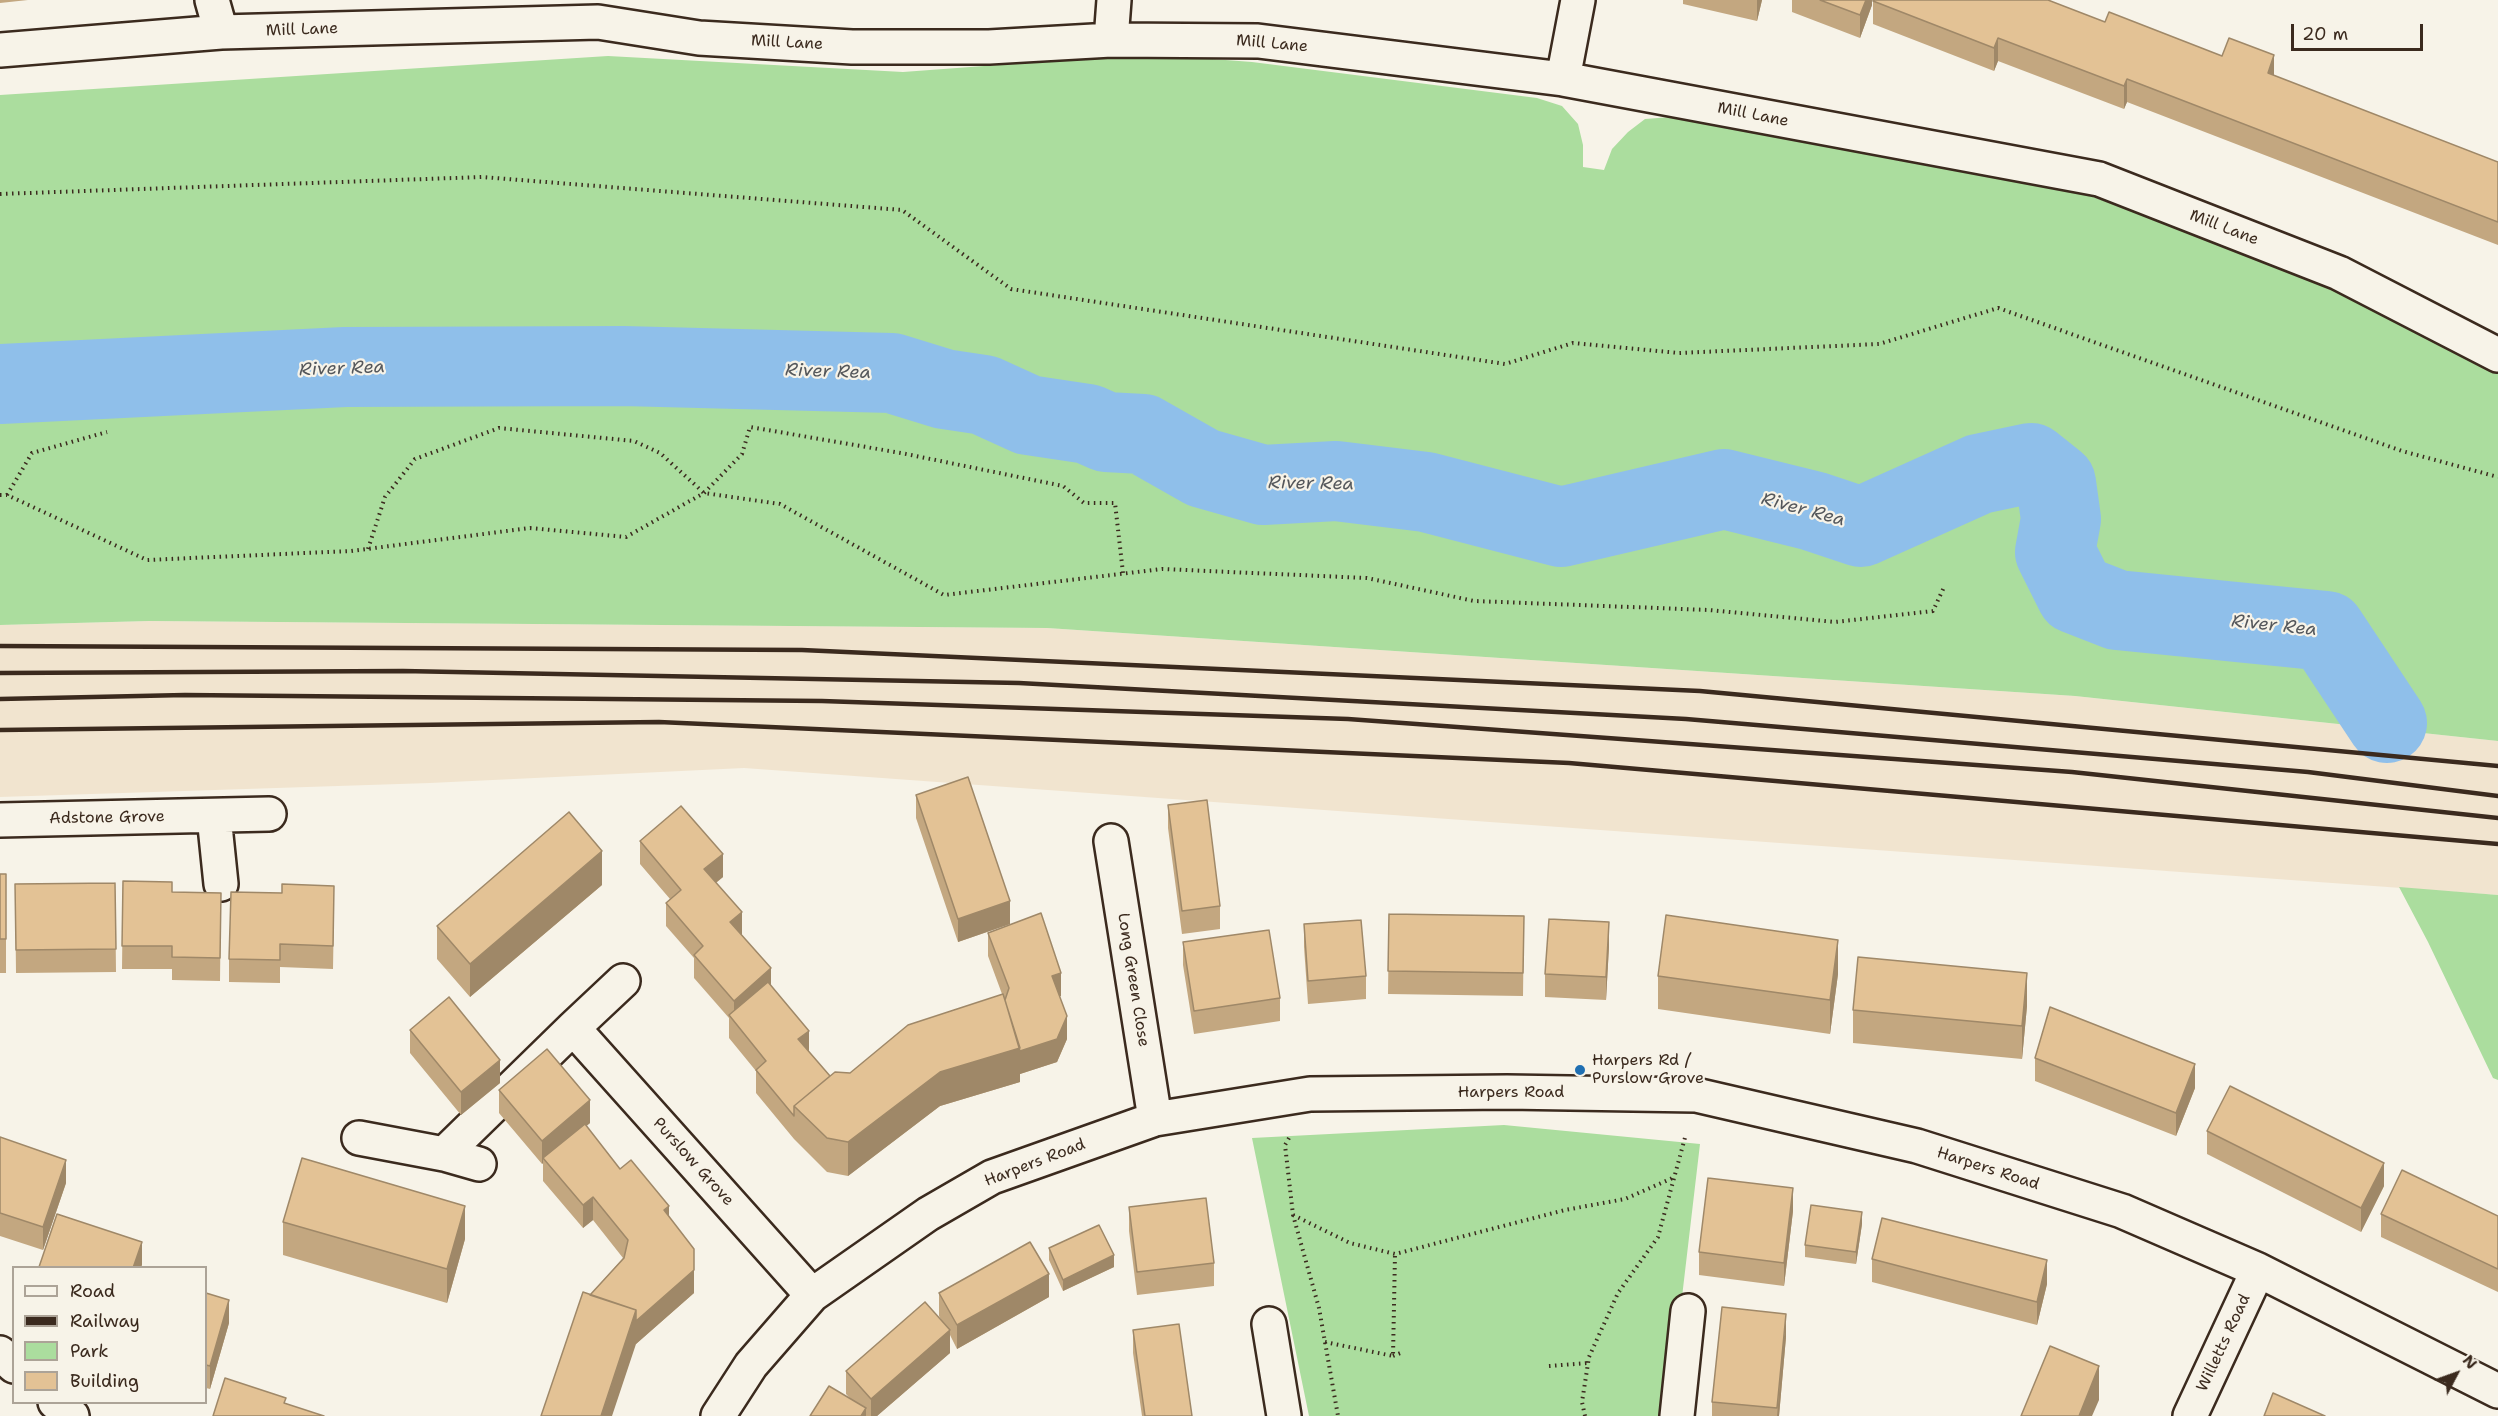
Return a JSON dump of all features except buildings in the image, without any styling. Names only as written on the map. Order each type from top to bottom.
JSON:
[{"type":"street","points":[[212,0],[221,32]]},
{"type":"street","points":[[1111,40],[1114,0]]},
{"type":"street","points":[[1563,79],[1578,0]]},
{"type":"street","name":"Mill Lane","points":[[0,50],[221,32],[598,22],[699,38],[852,47],[989,47],[1111,40],[1258,41],[1563,79],[2099,179],[2339,273],[2498,355]]},
{"type":"street","name":"Adstone Grove","points":[[0,820],[269,814]]},
{"type":"street","points":[[214,816],[221,884]]},
{"type":"street","name":"Long Green Close","points":[[1111,841],[1155,1119]]},
{"type":"street","points":[[444,1154],[623,981]]},
{"type":"street","name":"Purslow Grove","points":[[573,1028],[812,1295]]},
{"type":"street","name":"Harpers Road","points":[[718,1416],[751,1365],[812,1295],[928,1214],[992,1177],[1155,1119],[1310,1094],[1507,1092],[1696,1095],[1917,1146],[2122,1212],[2258,1270],[2498,1391]]},
{"type":"street","points":[[359,1137],[444,1154],[479,1164]]},
{"type":"street","name":"Willetts Road","points":[[2190,1416],[2258,1270]]},
{"type":"street","points":[[1677,1416],[1688,1311]]},
{"type":"street","points":[[1269,1324],[1284,1416]]},
{"type":"street","points":[[0,1353],[12,1364]]},
{"type":"street","points":[[57,1404],[72,1416]]},
{"type":"path","points":[[0,194],[482,177],[902,210],[1011,289],[1505,364],[1572,343],[1679,353],[1879,344],[1998,308],[2402,451],[2498,477]]},
{"type":"path","points":[[0,495],[7,495],[147,560],[340,552],[530,528],[626,537],[704,492],[742,454],[750,427],[901,453],[1063,486],[1084,503],[1115,503],[1123,574]]},
{"type":"path","points":[[368,549],[385,497],[415,459],[499,428],[634,441],[660,453],[704,492],[780,504],[944,596],[1162,568],[1367,578],[1474,601],[1710,610],[1835,622],[1933,611],[1945,585]]},
{"type":"path","points":[[7,495],[32,453],[107,432]]},
{"type":"path","points":[[1310,1094],[1286,1144],[1293,1215],[1319,1308],[1338,1416]]},
{"type":"path","points":[[1586,1416],[1582,1402],[1588,1363],[1618,1293],[1658,1237],[1696,1095]]},
{"type":"path","points":[[1293,1215],[1350,1243],[1395,1254],[1565,1210],[1625,1199],[1675,1177]]},
{"type":"path","points":[[1393,1356],[1395,1254]]},
{"type":"path","points":[[1325,1342],[1393,1356],[1403,1352]]},
{"type":"path","points":[[1550,1366],[1588,1363]]},
{"type":"shaded area","points":[[149,621],[1047,628],[2075,696],[2498,741],[2498,895],[744,768],[430,783],[0,797],[0,625]]},
{"type":"green space","points":[[1146,54],[1252,62],[1537,98],[1562,106],[1578,124],[1583,145],[1583,167],[1604,170],[1612,149],[1628,132],[1645,119],[1671,117],[2032,180],[2091,196],[2333,287],[2498,365],[2498,741],[2075,696],[1047,628],[149,621],[0,625],[0,95],[608,56],[903,72]]},
{"type":"green space","points":[[2399,887],[2498,895],[2498,1080],[2493,1078]]},
{"type":"green space","points":[[1504,1125],[1700,1144],[1668,1416],[1309,1416],[1252,1138]]},
{"type":"waterway","name":"River Rea","points":[[0,384],[345,367],[623,366],[892,373],[944,389],[984,395],[1028,415],[1088,424],[1106,432],[1143,434],[1203,468],[1263,485],[1336,481],[1426,492],[1561,527],[1724,489],[1813,511],[1861,527],[1979,474],[2031,463],[2056,483],[2061,519],[2055,552],[2076,594],[2117,610],[2326,631],[2387,723]]},
{"type":"railway","points":[[0,646],[802,650],[1700,691],[2498,766]]},
{"type":"railway","points":[[0,673],[403,671],[1019,683],[1686,719],[2308,772],[2498,796]]},
{"type":"railway","points":[[0,699],[185,695],[822,701],[1348,719],[2072,772],[2498,818]]},
{"type":"railway","points":[[0,730],[659,722],[1569,763],[2498,844]]},
{"type":"place","name":"Harpers Rd / Purslow Grove","points":[[1580,1070]]}]
